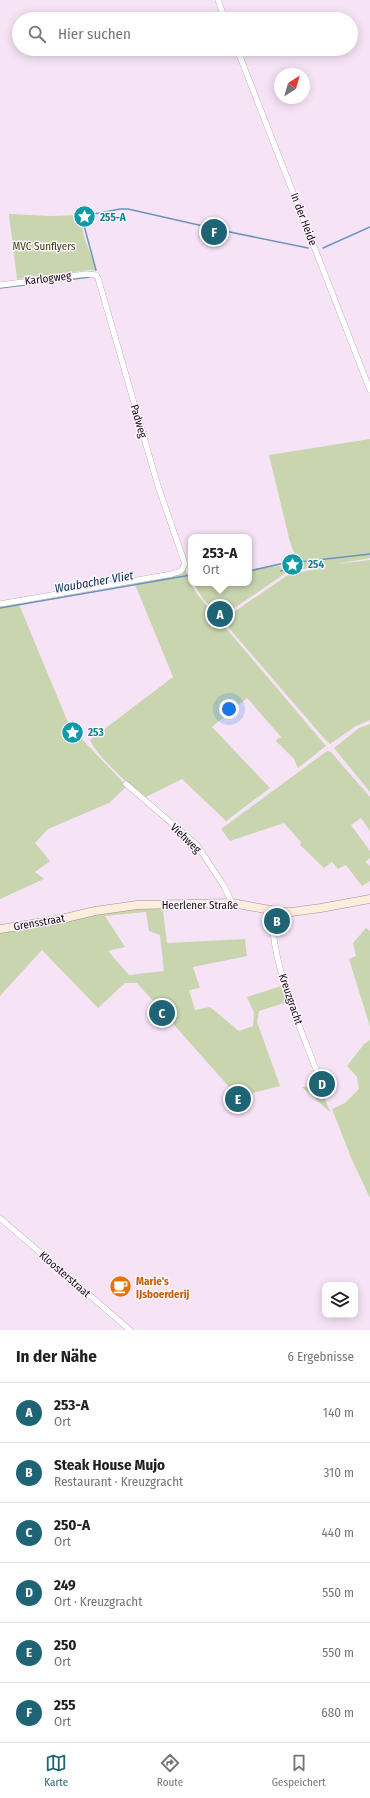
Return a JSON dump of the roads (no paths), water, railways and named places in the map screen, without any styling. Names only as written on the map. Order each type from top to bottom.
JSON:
[{"type":"main road","name":"Heerlener Straße","points":[[77,915],[95,911],[137,906],[232,902],[272,910],[301,911],[370,899]]},
{"type":"main road","name":"Grensstraat","points":[[0,929],[57,920],[77,915]]},
{"type":"street","points":[[218,0],[222,12]]},
{"type":"street","name":"In der Heide","points":[[240,56],[370,390]]},
{"type":"street","name":"Karlogweg","points":[[0,285],[86,274],[96,275]]},
{"type":"street","name":"Padweg","points":[[0,604],[172,574],[181,571],[185,566],[184,559],[158,486],[100,281],[96,275]]},
{"type":"street","name":"Viehweg","points":[[126,784],[197,845],[224,886],[232,902]]},
{"type":"street","name":"Kreuzgracht","points":[[272,910],[272,920],[280,970],[316,1067],[321,1079],[326,1082]]},
{"type":"street","name":"Kloosterstraat","points":[[0,1218],[130,1330]]},
{"type":"waterway","points":[[96,270],[82,218],[84,216],[120,209],[128,209],[212,228]]},
{"type":"waterway","points":[[323,248],[370,227]]},
{"type":"waterway","points":[[220,230],[308,248]]},
{"type":"waterway","points":[[0,288],[90,277]]},
{"type":"waterway","points":[[300,562],[370,554]]},
{"type":"waterway","name":"Waubacher Vliet","points":[[252,570],[289,562],[293,565]]},
{"type":"waterway","points":[[281,571],[293,565]]},
{"type":"waterway","name":"Waubacher Vliet","points":[[0,608],[188,576]]},
{"type":"place","name":"255-A","points":[[84,217]]},
{"type":"place","name":"255","points":[[214,232]]},
{"type":"place","name":"254","points":[[293,564]]},
{"type":"place","name":"253-A","points":[[220,614]]},
{"type":"place","name":"253","points":[[73,732]]},
{"type":"place","name":"Steak House Mujo","points":[[277,921]]},
{"type":"place","name":"250-A","points":[[162,1013]]},
{"type":"place","name":"249","points":[[322,1084]]},
{"type":"place","name":"250","points":[[238,1099]]},
{"type":"place","name":"Marie's IJsboerderij","points":[[120,1287]]},
{"type":"park label","name":"MVC Sunflyers","points":[[44,246]]}]
